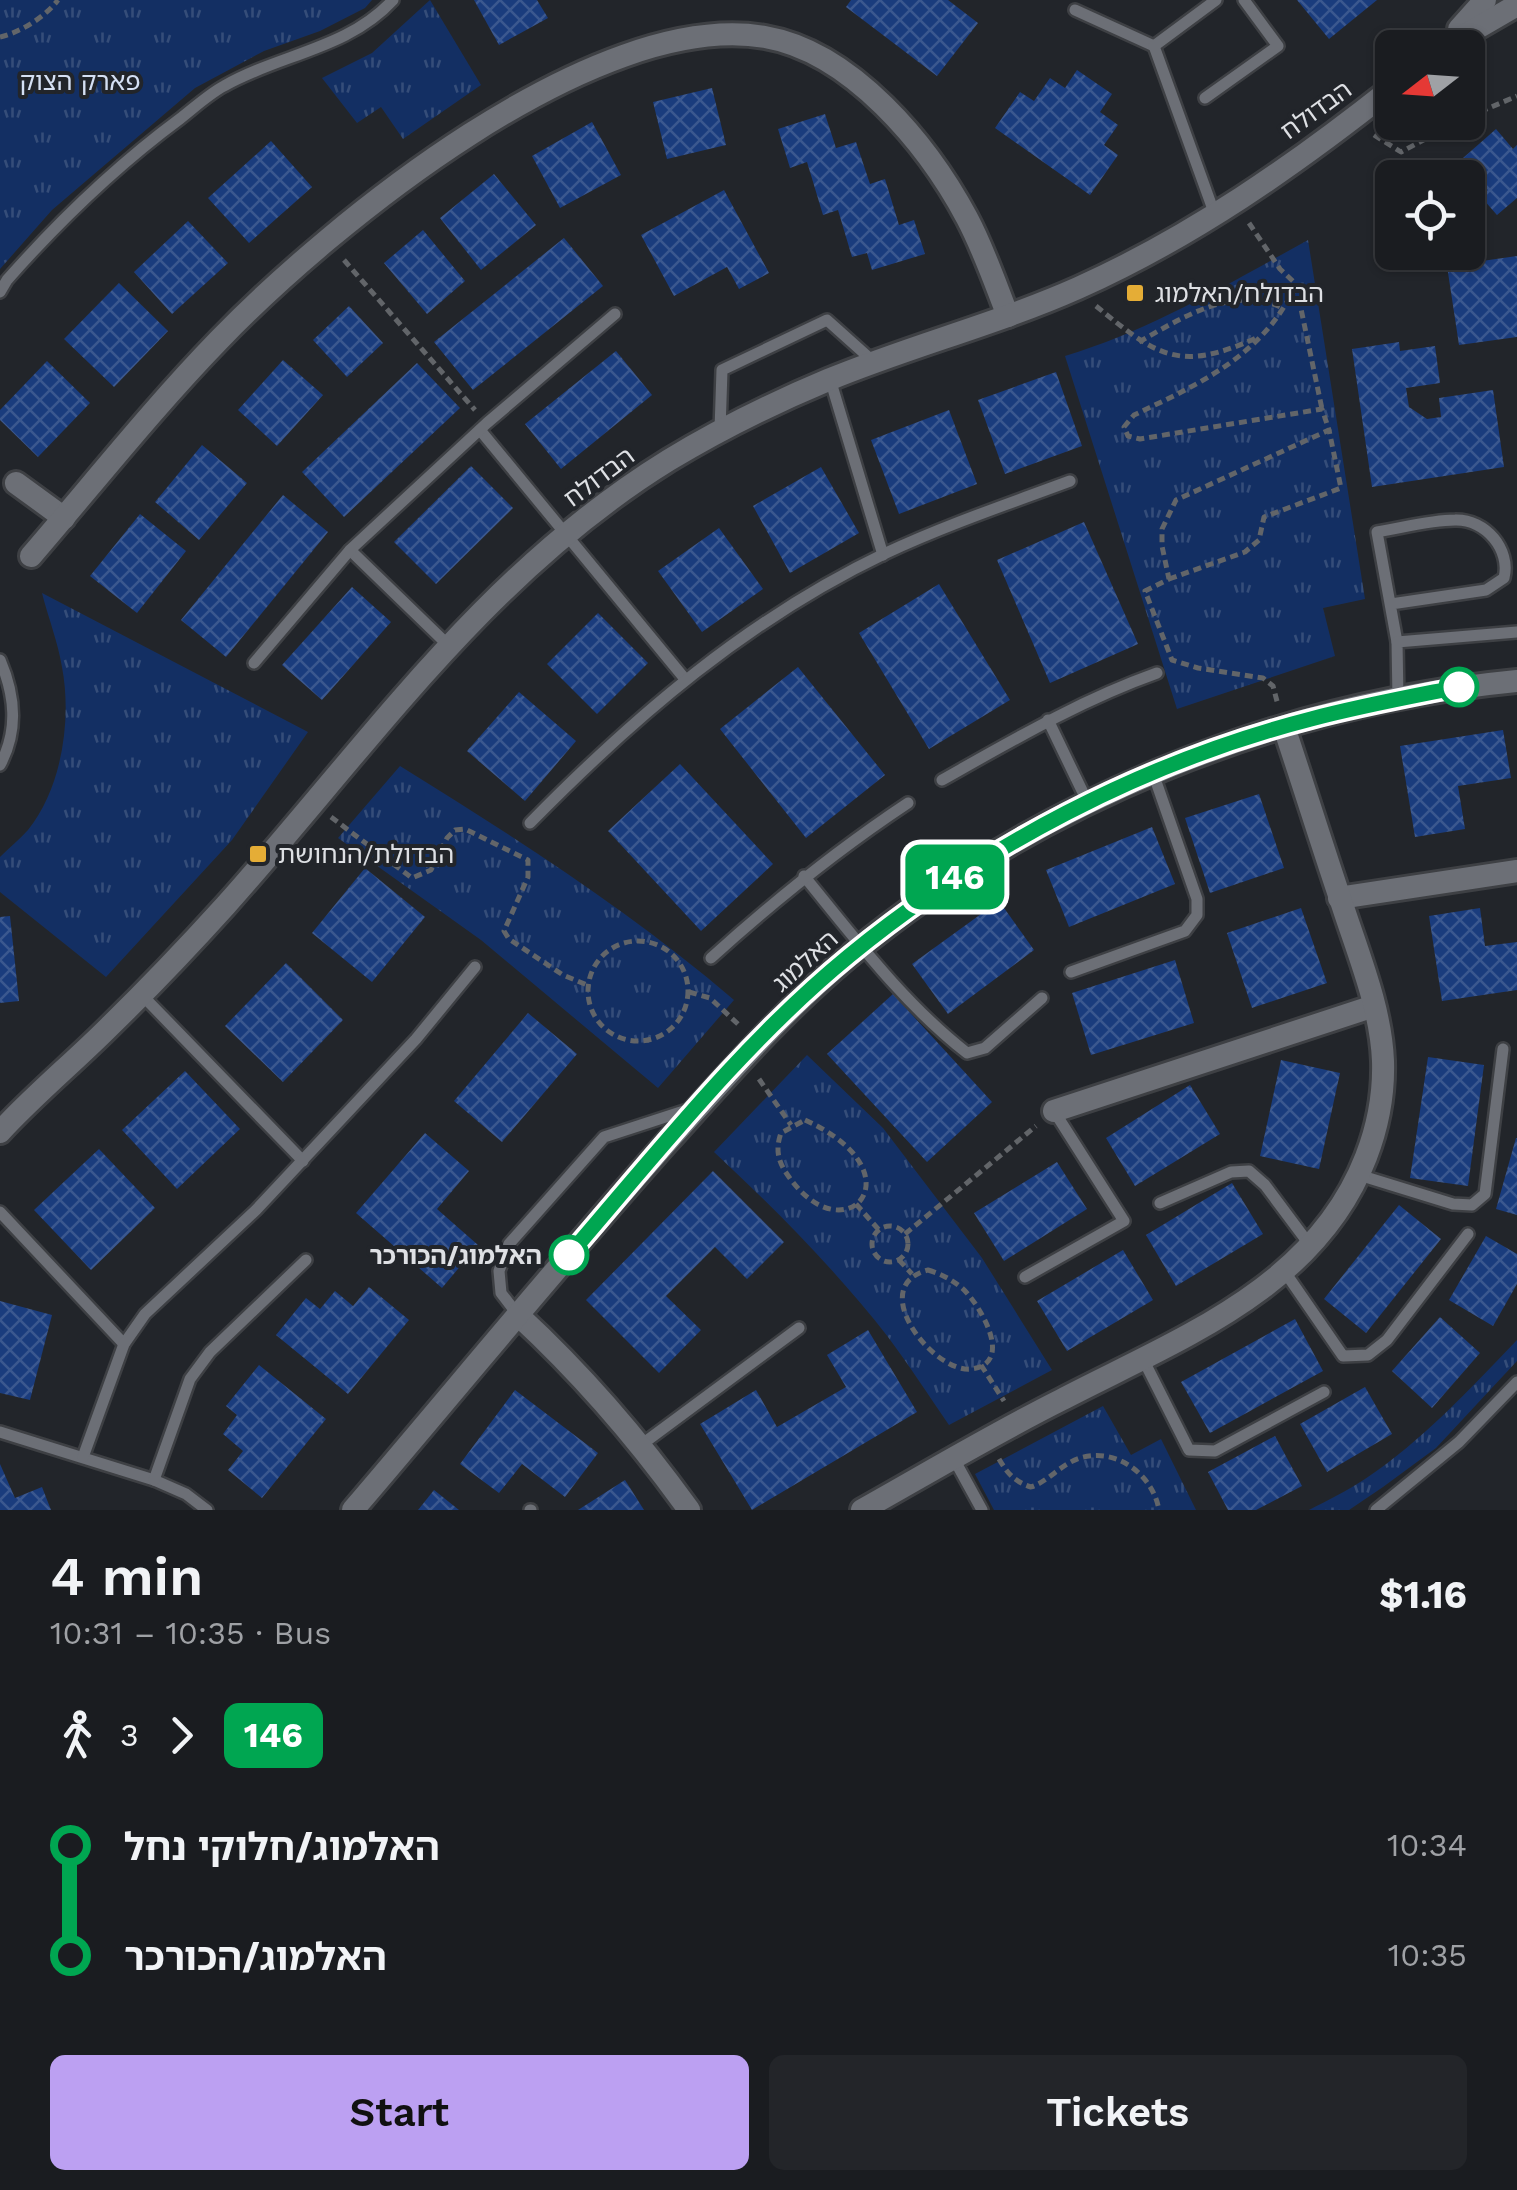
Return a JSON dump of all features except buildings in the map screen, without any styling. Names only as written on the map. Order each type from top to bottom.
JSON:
[{"type":"street","points":[[1458,30],[1485,0]]},
{"type":"street","points":[[1469,30],[1508,4]]},
{"type":"street","points":[[30,556],[219,340],[327,240],[392,187],[537,94],[589,69],[658,46],[735,34],[768,38],[804,49],[840,69],[908,132],[938,169],[967,218],[1008,316]]},
{"type":"street","name":"הבדולח","points":[[0,1132],[221,910],[448,644],[568,535],[665,462],[720,430],[830,379],[1008,316],[1142,257],[1236,201],[1375,101]]},
{"type":"street","points":[[16,484],[64,518]]},
{"type":"street","name":"האלמוג","points":[[353,1510],[699,1106],[751,1051],[862,946],[964,871],[1088,803],[1154,773],[1284,727],[1461,686],[1517,681]]},
{"type":"street","points":[[862,1510],[1251,1298],[1312,1248],[1338,1214],[1373,1138],[1382,1098],[1383,1059],[1374,1006],[1284,727]]},
{"type":"street","points":[[1339,898],[1517,871]]},
{"type":"street","points":[[1054,1111],[1374,1006]]},
{"type":"street","points":[[518,1315],[574,1366],[690,1510]]},
{"type":"lane","points":[[0,292],[64,216],[209,96],[284,58],[328,44],[364,26],[393,0]]},
{"type":"lane","points":[[1154,46],[1216,0]]},
{"type":"lane","points":[[1205,98],[1278,46],[1244,0]]},
{"type":"lane","points":[[1074,10],[1154,46],[1215,214]]},
{"type":"lane","points":[[254,663],[350,550],[483,427],[615,314]]},
{"type":"lane","points":[[720,430],[722,370],[827,320],[875,364]]},
{"type":"lane","points":[[830,379],[882,555]]},
{"type":"lane","points":[[483,427],[685,679]]},
{"type":"lane","points":[[530,823],[599,753],[685,679],[772,616],[882,555],[1070,481]]},
{"type":"lane","points":[[1391,604],[1486,590],[1504,578],[1503,550],[1493,536],[1458,519],[1376,532],[1397,642],[1398,699]]},
{"type":"lane","points":[[350,550],[448,644]]},
{"type":"lane","points":[[1397,642],[1517,632]]},
{"type":"lane","points":[[0,660],[13,698],[13,730],[0,765]]},
{"type":"lane","points":[[942,780],[1048,720],[1111,689],[1157,673]]},
{"type":"lane","points":[[1048,720],[1088,803]]},
{"type":"lane","points":[[1071,972],[1185,930],[1197,915],[1196,900],[1154,773]]},
{"type":"lane","points":[[710,958],[804,876],[908,802]]},
{"type":"lane","points":[[804,876],[862,946],[945,1036],[966,1053],[985,1048],[1042,998]]},
{"type":"lane","points":[[83,1458],[124,1344],[145,1314],[256,1210],[416,1038],[475,967]]},
{"type":"lane","points":[[141,994],[302,1161]]},
{"type":"lane","points":[[1359,1175],[1453,1204],[1472,1205],[1485,1194],[1503,1049]]},
{"type":"lane","points":[[518,1315],[501,1293],[499,1271],[510,1244],[604,1137],[699,1106]]},
{"type":"lane","points":[[1025,1277],[1124,1221],[1054,1111]]},
{"type":"lane","points":[[1160,1203],[1231,1172],[1249,1171],[1265,1185],[1312,1248]]},
{"type":"lane","points":[[0,1212],[124,1344]]},
{"type":"lane","points":[[1284,1272],[1343,1356],[1368,1355],[1386,1340],[1468,1234]]},
{"type":"lane","points":[[154,1480],[190,1379],[210,1352],[306,1260]]},
{"type":"lane","points":[[641,1445],[799,1328]]},
{"type":"lane","points":[[1142,1357],[1189,1450],[1215,1451],[1324,1392]]},
{"type":"lane","points":[[1376,1510],[1459,1442],[1517,1382]]},
{"type":"lane","points":[[0,1432],[154,1480],[186,1494],[207,1510]]},
{"type":"lane","points":[[954,1458],[982,1510]]},
{"type":"path","points":[[0,37],[49,12],[58,0]]},
{"type":"path","points":[[1485,110],[1517,96]]},
{"type":"path","points":[[1350,120],[1375,136]]},
{"type":"path","points":[[1382,140],[1401,152],[1423,140]]},
{"type":"path","points":[[1236,201],[1264,249],[1296,284],[1341,488],[1264,517],[1259,540],[1245,552],[1145,591],[1172,660],[1263,678],[1273,686],[1284,727]]},
{"type":"path","points":[[327,240],[483,427]]},
{"type":"path","points":[[1296,284],[1283,308],[1216,375],[1134,415],[1124,427],[1128,436],[1140,439],[1322,409]]},
{"type":"path","points":[[1076,289],[1140,342],[1180,357],[1225,352],[1258,336]]},
{"type":"path","points":[[1140,342],[1174,322],[1224,302],[1248,298],[1283,308]]},
{"type":"path","points":[[1169,579],[1162,528],[1176,500],[1329,430]]},
{"type":"path","points":[[312,804],[412,878],[431,870],[455,830],[465,829],[528,860],[528,877],[504,931],[509,939],[563,975],[587,985]]},
{"type":"path","points":[[633,940],[650,942],[666,948],[678,960],[686,976],[686,1008],[665,1034],[634,1042],[618,1038],[594,1017],[587,985],[602,955],[616,945],[633,940]]},
{"type":"path","points":[[688,992],[710,998],[751,1051],[791,1126]]},
{"type":"path","points":[[905,1234],[1054,1111]]},
{"type":"path","points":[[805,1120],[827,1130],[862,1166],[869,1182],[868,1191],[856,1204],[832,1210],[794,1184],[778,1158],[781,1133],[805,1120]]},
{"type":"path","points":[[856,1204],[879,1230]]},
{"type":"path","points":[[894,1227],[905,1234],[907,1250],[899,1260],[886,1262],[874,1253],[872,1240],[879,1230],[894,1227]]},
{"type":"path","points":[[899,1260],[912,1274]]},
{"type":"path","points":[[928,1270],[944,1275],[964,1289],[982,1311],[992,1347],[981,1366],[955,1366],[921,1340],[901,1300],[912,1274],[928,1270]]},
{"type":"path","points":[[981,1366],[1018,1422]]},
{"type":"path","points":[[990,1438],[1006,1472],[1020,1484],[1031,1487],[1083,1457],[1126,1462],[1150,1483],[1159,1510]]},
{"type":"green space","name":"פארק הצוק","points":[[0,0],[372,0],[365,8],[320,31],[264,51],[195,88],[52,210],[0,269]]},
{"type":"green space","points":[[430,0],[481,85],[403,139],[381,107],[357,123],[322,78],[372,53]]},
{"type":"green space","points":[[1308,240],[1365,599],[1323,608],[1335,656],[1177,709],[1065,356],[1159,319]]},
{"type":"green space","points":[[42,593],[308,732],[232,840],[106,977],[0,892],[0,857],[40,813],[62,752],[65,687]]},
{"type":"green space","points":[[400,766],[613,906],[734,1000],[658,1088],[481,940],[338,838]]},
{"type":"green space","points":[[807,1055],[883,1128],[982,1258],[1052,1370],[949,1425],[888,1337],[847,1288],[714,1152]]},
{"type":"green space","points":[[1517,1340],[1517,1361],[1436,1448],[1349,1510],[1309,1510],[1358,1483],[1406,1448]]},
{"type":"green space","points":[[1103,1406],[1131,1455],[1161,1439],[1196,1510],[994,1510],[975,1474]]},
{"type":"bus line","name":"146","points":[[569,1255],[776,1024],[847,958],[964,871],[1144,776],[1307,720],[1459,687]]},
{"type":"place","name":"הבדולח/האלמוג","points":[[1135,293]]},
{"type":"place","name":"הבדולת/הנחושת","points":[[258,854]]},
{"type":"place","name":"האלמוג/הכורכר","points":[[569,1255]]}]
